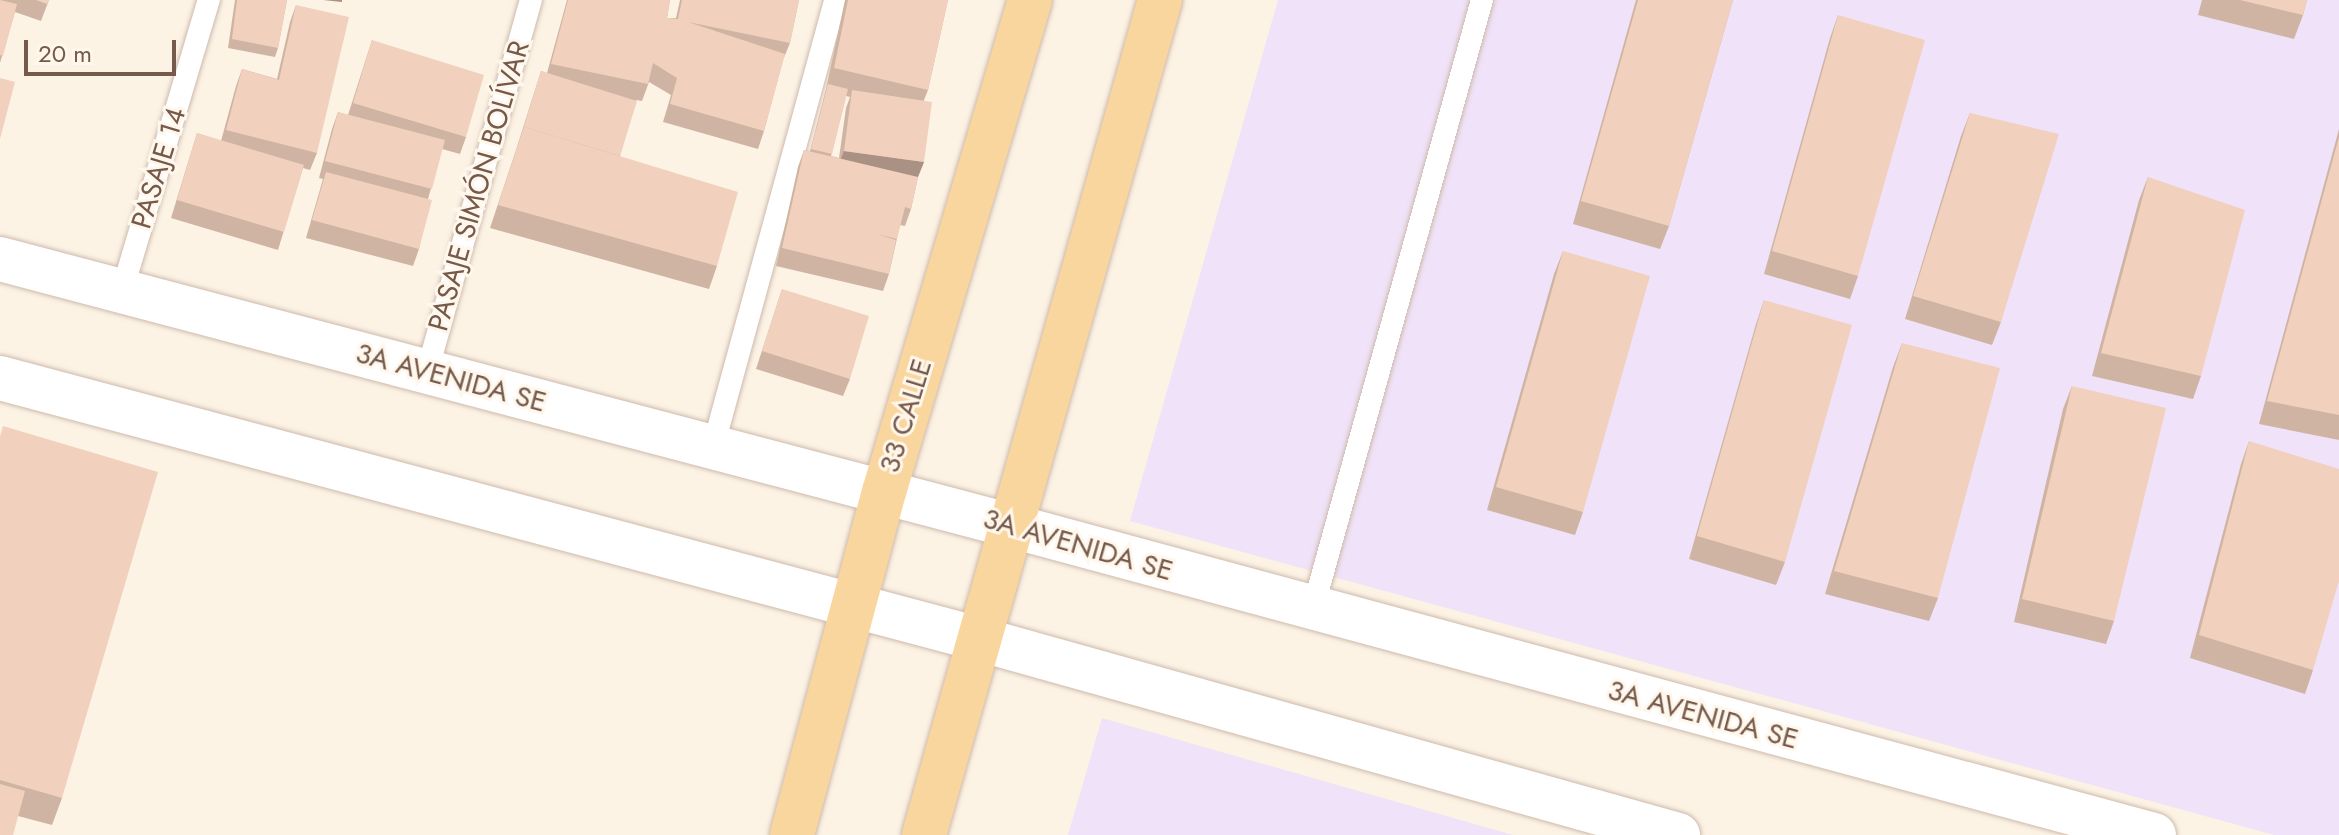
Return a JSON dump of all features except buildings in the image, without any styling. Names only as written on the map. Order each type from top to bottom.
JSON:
[{"type":"main road","name":"33 CALLE","points":[[792,835],[884,492],[1030,0]]},
{"type":"main road","points":[[924,835],[1160,0]]},
{"type":"main road","name":"3A AVENIDA SE","points":[[0,259],[1012,526],[1312,612],[2154,835]]},
{"type":"main road","points":[[0,378],[854,610],[979,639],[1678,835]]},
{"type":"lane","name":"PASAJE 14","points":[[122,291],[209,0]]},
{"type":"lane","name":"PASAJE SIMÓN BOLÍVAR","points":[[427,372],[531,0]]},
{"type":"lane","points":[[713,447],[835,0]]},
{"type":"lane","points":[[1312,612],[1482,0]]},
{"type":"shaded area","points":[[1278,0],[2339,0],[2339,835],[2274,835],[1130,521]]},
{"type":"shaded area","points":[[1102,718],[1513,835],[1068,835]]}]
